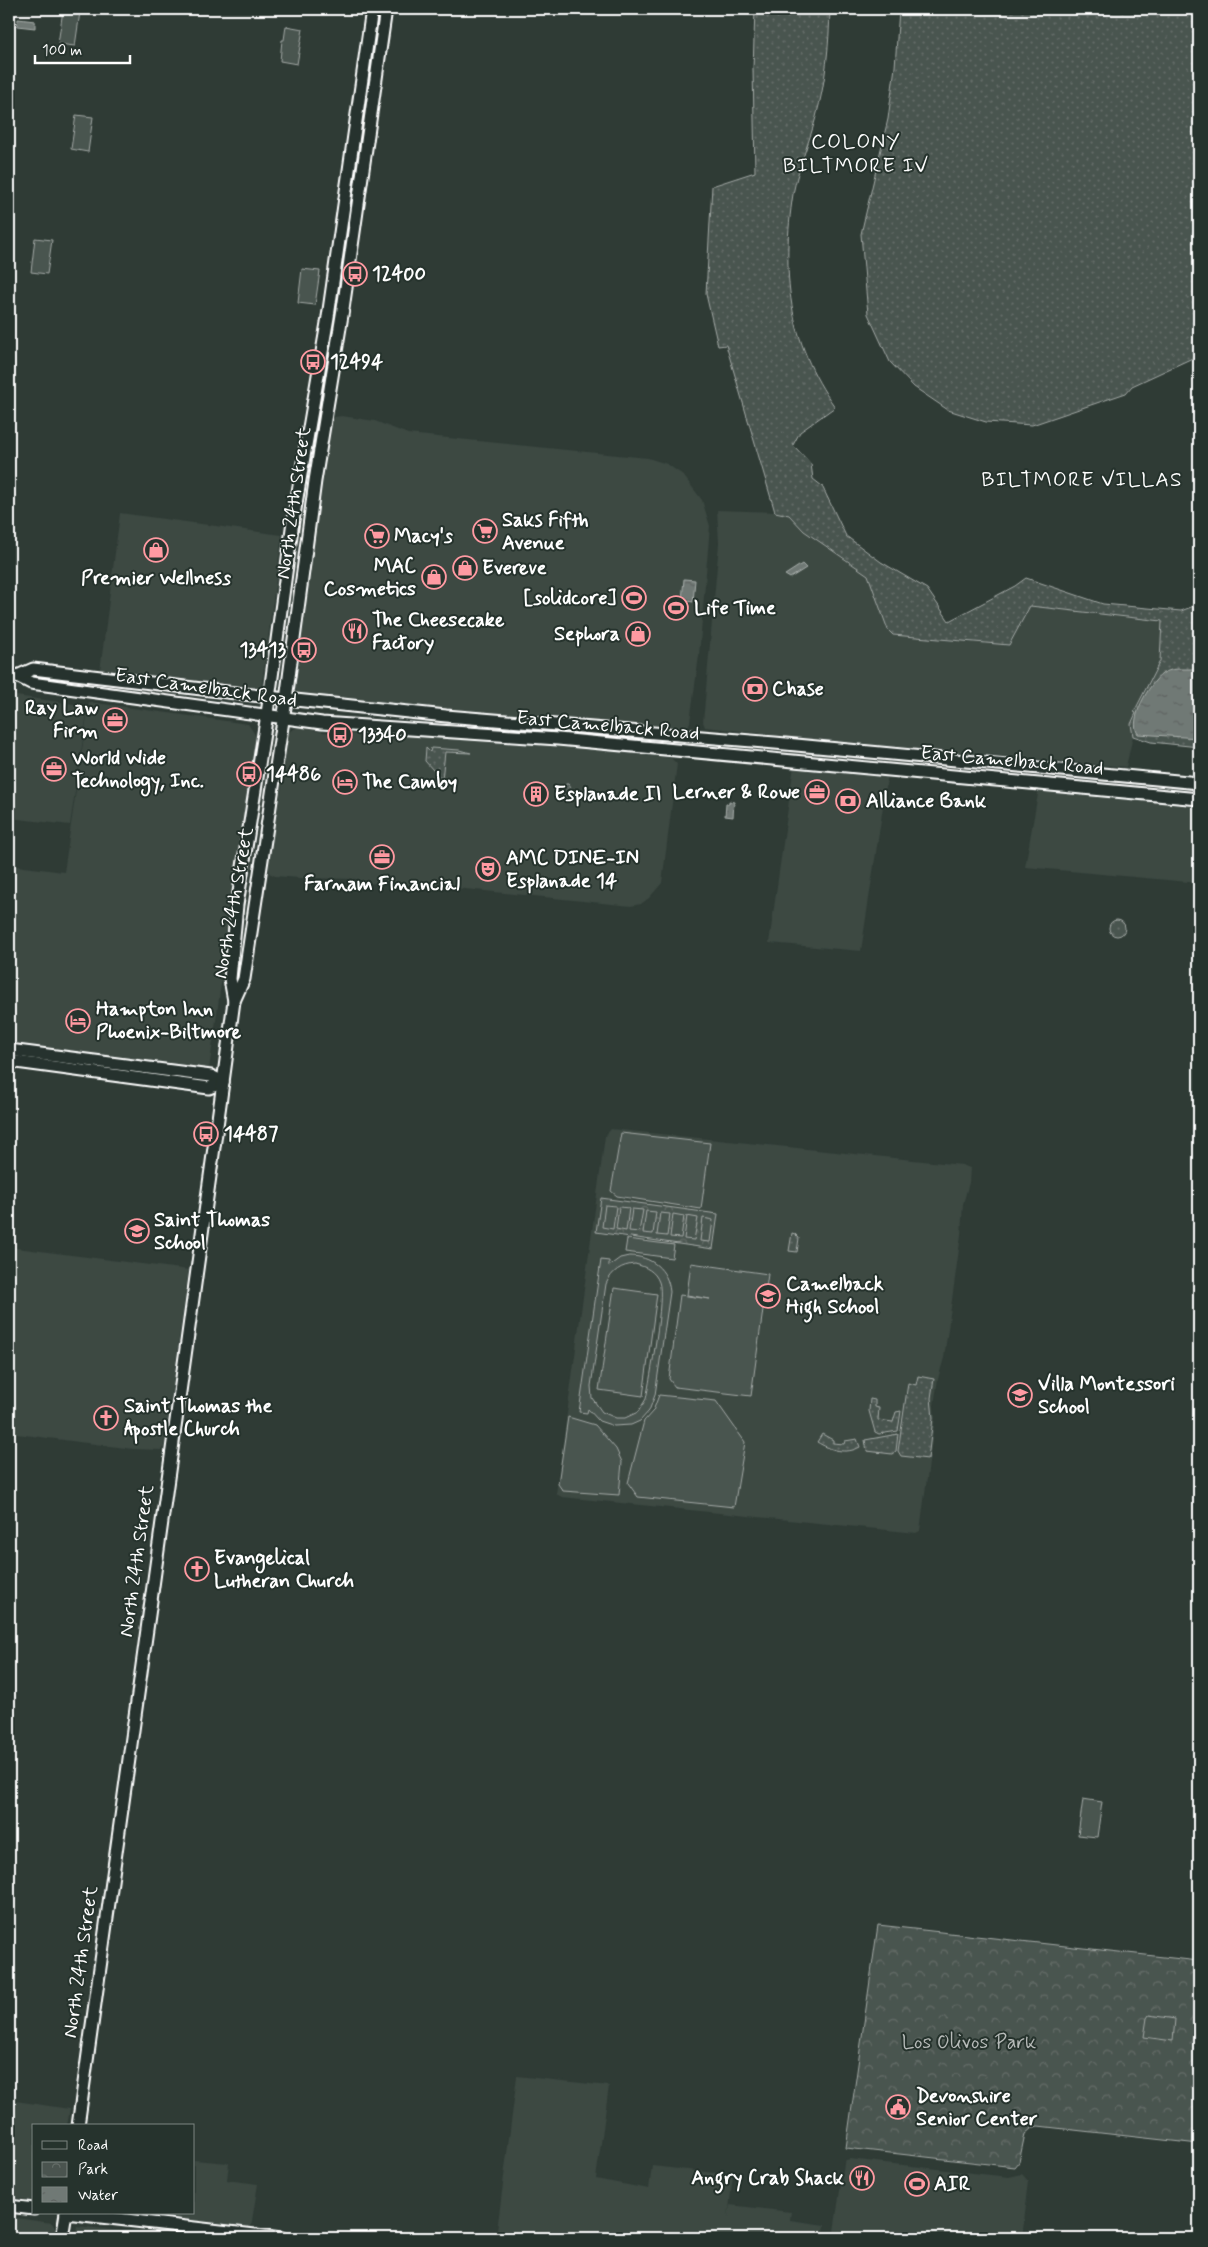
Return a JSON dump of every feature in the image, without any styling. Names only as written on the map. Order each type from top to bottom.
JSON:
[{"type":"main road","name":"North 24th Street","points":[[234,1001],[230,979],[235,924],[294,526],[328,317],[372,9]]},
{"type":"main road","name":"North 24th Street","points":[[78,2124],[234,1001],[244,979],[284,717],[326,406],[341,318],[386,9]]},
{"type":"main road","points":[[305,562],[299,554],[301,536],[294,526],[304,508],[320,418],[326,406]]},
{"type":"main road","name":"East Camelback Road","points":[[13,675],[32,669],[286,700],[490,720],[1199,783]]},
{"type":"main road","name":"East Camelback Road","points":[[13,675],[31,683],[322,722],[514,736],[874,767],[1199,799]]},
{"type":"main road","points":[[406,729],[450,716]]},
{"type":"main road","points":[[874,753],[874,767]]},
{"type":"main road","points":[[240,890],[252,875],[261,858]]},
{"type":"main road","points":[[235,924],[241,905],[258,880]]},
{"type":"main road","points":[[9,1050],[209,1088],[223,1082]]},
{"type":"main road","points":[[9,1061],[101,1068]]},
{"type":"main road","points":[[9,2206],[32,2209]]},
{"type":"main road","points":[[62,2238],[66,2214]]},
{"type":"main road","points":[[75,2214],[282,2238]]},
{"type":"shaded area","points":[[342,416],[375,421],[408,434],[648,458],[667,464],[683,475],[702,500],[710,526],[699,656],[688,727],[681,730],[653,725],[463,712],[296,692],[294,682],[300,659],[301,627],[331,425],[334,417]]},
{"type":"shaded area","points":[[717,510],[775,512],[789,515],[804,531],[868,575],[888,630],[893,635],[1009,645],[1030,606],[1162,621],[1160,661],[1134,712],[1136,713],[1131,724],[1133,736],[1126,767],[816,740],[705,727],[703,722],[719,543]]},
{"type":"shaded area","points":[[120,513],[282,535],[261,691],[100,671]]},
{"type":"shaded area","points":[[9,695],[88,706],[70,825],[9,818]]},
{"type":"shaded area","points":[[89,702],[248,724],[256,736],[209,1070],[9,1044],[9,865],[64,872]]},
{"type":"shaded area","points":[[299,726],[322,732],[394,737],[417,735],[512,741],[618,750],[671,758],[677,764],[662,883],[641,904],[631,906],[446,887],[367,883],[356,879],[275,876],[269,873],[267,862],[282,785],[288,736],[290,731]]},
{"type":"shaded area","points":[[794,765],[888,774],[861,951],[769,943]]},
{"type":"shaded area","points":[[1039,788],[1199,803],[1199,883],[1025,867]]},
{"type":"shaded area","name":"Camelback High School","points":[[611,1129],[962,1165],[970,1168],[969,1183],[963,1204],[961,1235],[944,1358],[934,1405],[935,1418],[920,1531],[916,1533],[562,1497],[556,1494],[605,1136]]},
{"type":"shaded area","points":[[9,1247],[189,1270],[164,1447],[161,1450],[133,1449],[9,1433]]},
{"type":"shaded area","points":[[517,2076],[609,2086],[596,2179],[649,2189],[652,2166],[733,2175],[728,2218],[730,2205],[791,2212],[790,2220],[825,2225],[823,2238],[496,2238]]},
{"type":"shaded area","points":[[9,2100],[70,2109],[67,2124],[32,2124],[32,2201],[9,2197]]},
{"type":"shaded area","points":[[850,2159],[1009,2177],[1022,2174],[1029,2182],[1022,2238],[833,2238],[844,2163]]},
{"type":"shaded area","points":[[195,2160],[229,2163],[227,2180],[258,2184],[251,2227],[137,2214],[195,2214]]},
{"type":"shaded area","points":[[9,2217],[52,2223],[56,2229],[54,2238],[9,2238]]},
{"type":"shaded area","points":[[77,2226],[184,2238],[75,2238]]},
{"type":"green space","points":[[755,9],[830,9],[825,77],[816,117],[793,194],[788,251],[792,305],[798,331],[807,357],[819,382],[835,407],[800,432],[793,445],[811,464],[813,479],[822,486],[846,536],[881,562],[927,589],[949,621],[1015,586],[1026,578],[1103,604],[1181,611],[1199,604],[1199,747],[1151,742],[1133,736],[1131,724],[1136,713],[1134,712],[1160,661],[1162,621],[1030,606],[1009,645],[893,635],[888,630],[868,575],[804,531],[789,515],[775,512],[726,345],[718,346],[706,294],[712,186],[755,172],[753,69]]},
{"type":"green space","points":[[899,9],[1199,9],[1199,355],[1132,386],[1126,393],[1032,425],[986,422],[948,410],[914,387],[890,362],[868,314],[861,234],[888,119],[895,67]]},
{"type":"green space","points":[[63,10],[80,12],[75,46],[58,44]]},
{"type":"green space","points":[[286,26],[303,29],[297,64],[280,61],[282,40],[284,40]]},
{"type":"green space","points":[[76,115],[93,117],[88,152],[71,149]]},
{"type":"green space","points":[[35,238],[52,240],[47,274],[31,272]]},
{"type":"green space","points":[[302,269],[320,271],[315,305],[298,303]]},
{"type":"green space","points":[[426,748],[430,752],[431,748],[471,753],[445,752],[442,780],[425,761]]},
{"type":"green space","points":[[568,784],[580,799],[555,795]]},
{"type":"green space","points":[[1114,920],[1120,920],[1125,925],[1123,934],[1114,936],[1109,931],[1109,925]]},
{"type":"green space","points":[[621,1133],[710,1143],[701,1209],[617,1196],[611,1191]]},
{"type":"green space","points":[[601,1198],[718,1214],[713,1249],[596,1232]]},
{"type":"green space","points":[[605,1205],[616,1206],[613,1229],[602,1227]]},
{"type":"green space","points":[[619,1207],[629,1208],[626,1231],[616,1229]]},
{"type":"green space","points":[[632,1209],[643,1210],[639,1232],[629,1231]]},
{"type":"green space","points":[[646,1211],[656,1212],[653,1234],[643,1233]]},
{"type":"green space","points":[[660,1213],[670,1214],[667,1236],[657,1235]]},
{"type":"green space","points":[[673,1214],[684,1216],[681,1238],[670,1237]]},
{"type":"green space","points":[[687,1216],[698,1218],[694,1240],[684,1239]]},
{"type":"green space","points":[[703,1218],[713,1220],[710,1242],[700,1241]]},
{"type":"green space","points":[[792,1233],[799,1238],[797,1252],[789,1251]]},
{"type":"green space","points":[[627,1239],[674,1245],[672,1258],[625,1252]]},
{"type":"green space","points":[[629,1256],[644,1258],[657,1265],[666,1277],[670,1292],[655,1395],[649,1411],[640,1421],[631,1425],[614,1426],[599,1421],[588,1409],[587,1413],[579,1412],[601,1260],[609,1261],[609,1266],[620,1258]],"holes":[[[639,1265],[650,1270],[659,1282],[659,1320],[646,1399],[638,1412],[625,1418],[616,1418],[602,1412],[592,1398],[591,1386],[606,1284],[614,1272],[621,1267]]]},
{"type":"green space","points":[[691,1263],[768,1274],[751,1396],[675,1387],[669,1379],[680,1295],[710,1299],[687,1295]]},
{"type":"green space","points":[[614,1288],[657,1294],[643,1396],[599,1390]]},
{"type":"green space","points":[[918,1376],[934,1379],[931,1398],[933,1418],[928,1459],[901,1456],[898,1451],[908,1383],[916,1385]]},
{"type":"green space","points":[[659,1395],[716,1401],[745,1442],[734,1507],[638,1497],[628,1483],[644,1421],[653,1411]]},
{"type":"green space","points":[[870,1399],[875,1400],[875,1407],[879,1408],[878,1420],[893,1422],[896,1412],[901,1411],[898,1431],[879,1434],[875,1432],[869,1411]]},
{"type":"green space","points":[[568,1417],[595,1425],[616,1449],[622,1462],[619,1495],[563,1491],[558,1484]]},
{"type":"green space","points":[[822,1434],[833,1440],[833,1443],[844,1444],[845,1441],[857,1439],[860,1447],[844,1451],[827,1447],[817,1442]]},
{"type":"green space","points":[[898,1434],[896,1451],[892,1454],[867,1451],[865,1440]]},
{"type":"green space","points":[[1083,1799],[1102,1802],[1097,1837],[1078,1835]]},
{"type":"green space","name":"Los Olivos Park","points":[[878,1925],[1199,1961],[1199,2144],[1038,2126],[1025,2134],[1019,2162],[1015,2167],[846,2148]]},
{"type":"green space","points":[[1149,2015],[1175,2019],[1173,2041],[1144,2037]]},
{"type":"water","points":[[18,19],[35,21],[35,28],[17,26]]},
{"type":"water","points":[[802,564],[806,568],[790,578],[785,575]]},
{"type":"water","points":[[684,579],[695,580],[693,602],[682,600]]},
{"type":"water","points":[[1199,669],[1199,738],[1138,734],[1136,720],[1138,712],[1141,702],[1151,686],[1162,674],[1171,670]]},
{"type":"water","points":[[729,801],[734,802],[733,817],[725,816],[726,804],[729,804]]},
{"type":"place","name":"12400","points":[[355,274]]},
{"type":"place","name":"12494","points":[[313,362]]},
{"type":"place","name":"Saks Fifth Avenue","points":[[485,531]]},
{"type":"place","name":"Macy's","points":[[377,536]]},
{"type":"place","name":"Premier Wellness","points":[[156,550]]},
{"type":"place","name":"Evereve","points":[[465,568]]},
{"type":"place","name":"MAC Cosmetics","points":[[434,577]]},
{"type":"place","name":"[solidcore]","points":[[634,598]]},
{"type":"place","name":"Life Time","points":[[676,608]]},
{"type":"place","name":"The Cheesecake Factory","points":[[355,631]]},
{"type":"place","name":"Sephora","points":[[638,634]]},
{"type":"place","name":"13413","points":[[304,650]]},
{"type":"place","name":"Chase","points":[[755,689]]},
{"type":"place","name":"Ray Law Firm","points":[[115,720]]},
{"type":"place","name":"13340","points":[[340,735]]},
{"type":"place","name":"World Wide Technology, Inc.","points":[[54,769]]},
{"type":"place","name":"14486","points":[[249,774]]},
{"type":"place","name":"The Camby","points":[[345,782]]},
{"type":"place","name":"Lerner & Rowe","points":[[817,792]]},
{"type":"place","name":"Esplanade II","points":[[536,794]]},
{"type":"place","name":"Alliance Bank","points":[[848,801]]},
{"type":"place","name":"Farnam Financial","points":[[382,857]]},
{"type":"place","name":"AMC DINE-IN Esplanade 14","points":[[488,869]]},
{"type":"place","name":"Hampton Inn Phoenix-Biltmore","points":[[78,1021]]},
{"type":"place","name":"14487","points":[[206,1134]]},
{"type":"place","name":"Saint Thomas School","points":[[137,1231]]},
{"type":"place","name":"Camelback High School","points":[[768,1296]]},
{"type":"place","name":"Villa Montessori School","points":[[1020,1395]]},
{"type":"place","name":"Saint Thomas the Apostle Church","points":[[106,1418]]},
{"type":"place","name":"Evangelical Lutheran Church","points":[[197,1569]]},
{"type":"place","name":"Devonshire Senior Center","points":[[898,2107]]},
{"type":"place","name":"Angry Crab Shack","points":[[862,2178]]},
{"type":"place","name":"AIR","points":[[917,2184]]},
{"type":"district","name":"COLONY BILTMORE IV","points":[[856,154]]},
{"type":"district","name":"BILTMORE VILLAS","points":[[1082,480]]}]
